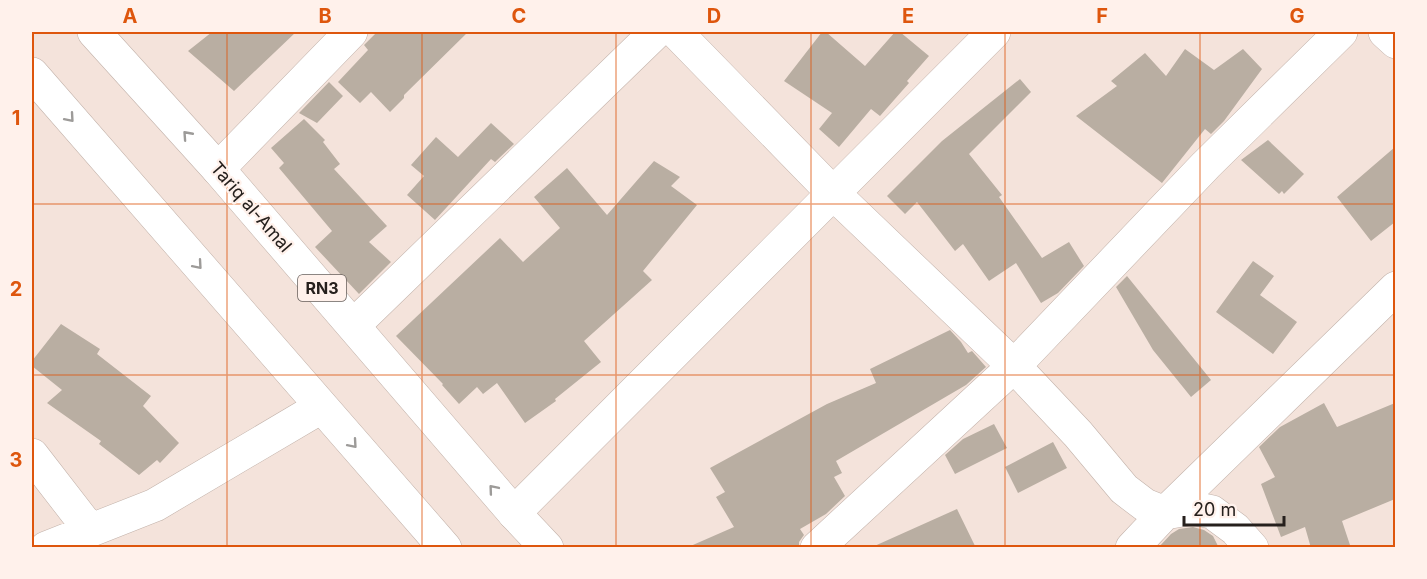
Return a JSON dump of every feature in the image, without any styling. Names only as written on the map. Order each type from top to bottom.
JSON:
[{"type":"main road","points":[[218,169],[351,32]]},
{"type":"main road","points":[[354,325],[656,32]]},
{"type":"main road","points":[[675,32],[832,192],[1014,366],[1078,434],[1124,489],[1145,505],[1165,513],[1193,508],[1212,512],[1234,529],[1252,548]]},
{"type":"main road","points":[[514,513],[994,32]]},
{"type":"main road","points":[[817,548],[1014,366],[1198,174],[1341,32]]},
{"type":"main road","points":[[1385,32],[1395,42]]},
{"type":"main road","name":"Tariq al-Amal","points":[[103,35],[514,513],[547,548]]},
{"type":"main road","points":[[32,74],[445,548]]},
{"type":"main road","points":[[1132,548],[1395,288]]},
{"type":"main road","points":[[46,548],[155,505],[321,407]]},
{"type":"main road","points":[[32,455],[90,530]]},
{"type":"building","points":[[212,32],[296,32],[234,91],[188,51]]},
{"type":"building","points":[[377,32],[468,32],[404,95],[404,98],[390,112],[371,92],[360,103],[338,82],[368,50],[364,45]]},
{"type":"building","points":[[822,32],[826,32],[865,66],[895,32],[900,32],[929,56],[880,116],[871,109],[839,147],[819,129],[832,113],[784,81]]},
{"type":"building","points":[[1185,49],[1214,70],[1243,49],[1262,69],[1224,121],[1211,134],[1205,129],[1162,183],[1076,116],[1117,86],[1111,81],[1145,53],[1166,76]]},
{"type":"building","points":[[1020,79],[1031,92],[969,154],[1002,195],[999,197],[1042,258],[1069,242],[1084,266],[1058,293],[1041,303],[1016,263],[989,281],[963,244],[955,251],[917,202],[905,214],[887,196],[942,141]]},
{"type":"building","points":[[329,82],[343,96],[317,123],[299,113]]},
{"type":"building","points":[[304,119],[325,140],[323,142],[340,164],[334,169],[387,226],[369,242],[391,262],[359,294],[315,247],[332,231],[279,168],[284,163],[271,148]]},
{"type":"building","points":[[491,123],[514,144],[495,162],[491,159],[435,220],[407,195],[424,176],[411,165],[436,137],[458,157]]},
{"type":"building","points":[[1268,140],[1304,174],[1284,194],[1282,191],[1279,194],[1241,160]]},
{"type":"building","points":[[1395,147],[1395,222],[1371,241],[1337,197]]},
{"type":"building","points":[[654,161],[680,177],[671,186],[697,205],[643,271],[652,280],[584,341],[601,362],[555,399],[556,401],[525,423],[497,383],[483,394],[477,387],[459,404],[443,384],[396,336],[500,238],[523,262],[560,228],[534,197],[567,168],[607,215]]},
{"type":"building","points":[[1253,261],[1274,276],[1260,295],[1297,322],[1273,354],[1216,312]]},
{"type":"building","points":[[1127,276],[1211,380],[1191,397],[1153,350],[1116,287]]},
{"type":"building","points":[[61,324],[100,349],[97,354],[151,396],[143,406],[179,443],[160,463],[157,460],[139,475],[99,444],[101,441],[47,403],[62,390],[32,366],[32,361]]},
{"type":"building","points":[[950,330],[968,353],[972,351],[986,367],[966,385],[836,461],[842,473],[834,477],[845,496],[826,514],[800,529],[804,535],[799,542],[799,548],[686,548],[734,527],[716,497],[725,492],[710,468],[827,404],[876,383],[870,369]]},
{"type":"building","points":[[1324,403],[1337,427],[1395,403],[1395,499],[1342,521],[1351,548],[1311,548],[1305,527],[1281,537],[1261,484],[1275,477],[1259,447],[1280,427]]},
{"type":"building","points":[[994,424],[1007,448],[955,474],[945,455],[963,439]]},
{"type":"building","points":[[1053,442],[1067,468],[1018,493],[1005,467]]},
{"type":"building","points":[[957,509],[976,548],[870,548]]},
{"type":"building","points":[[1193,527],[1213,536],[1219,548],[1158,548],[1179,529]]}]
